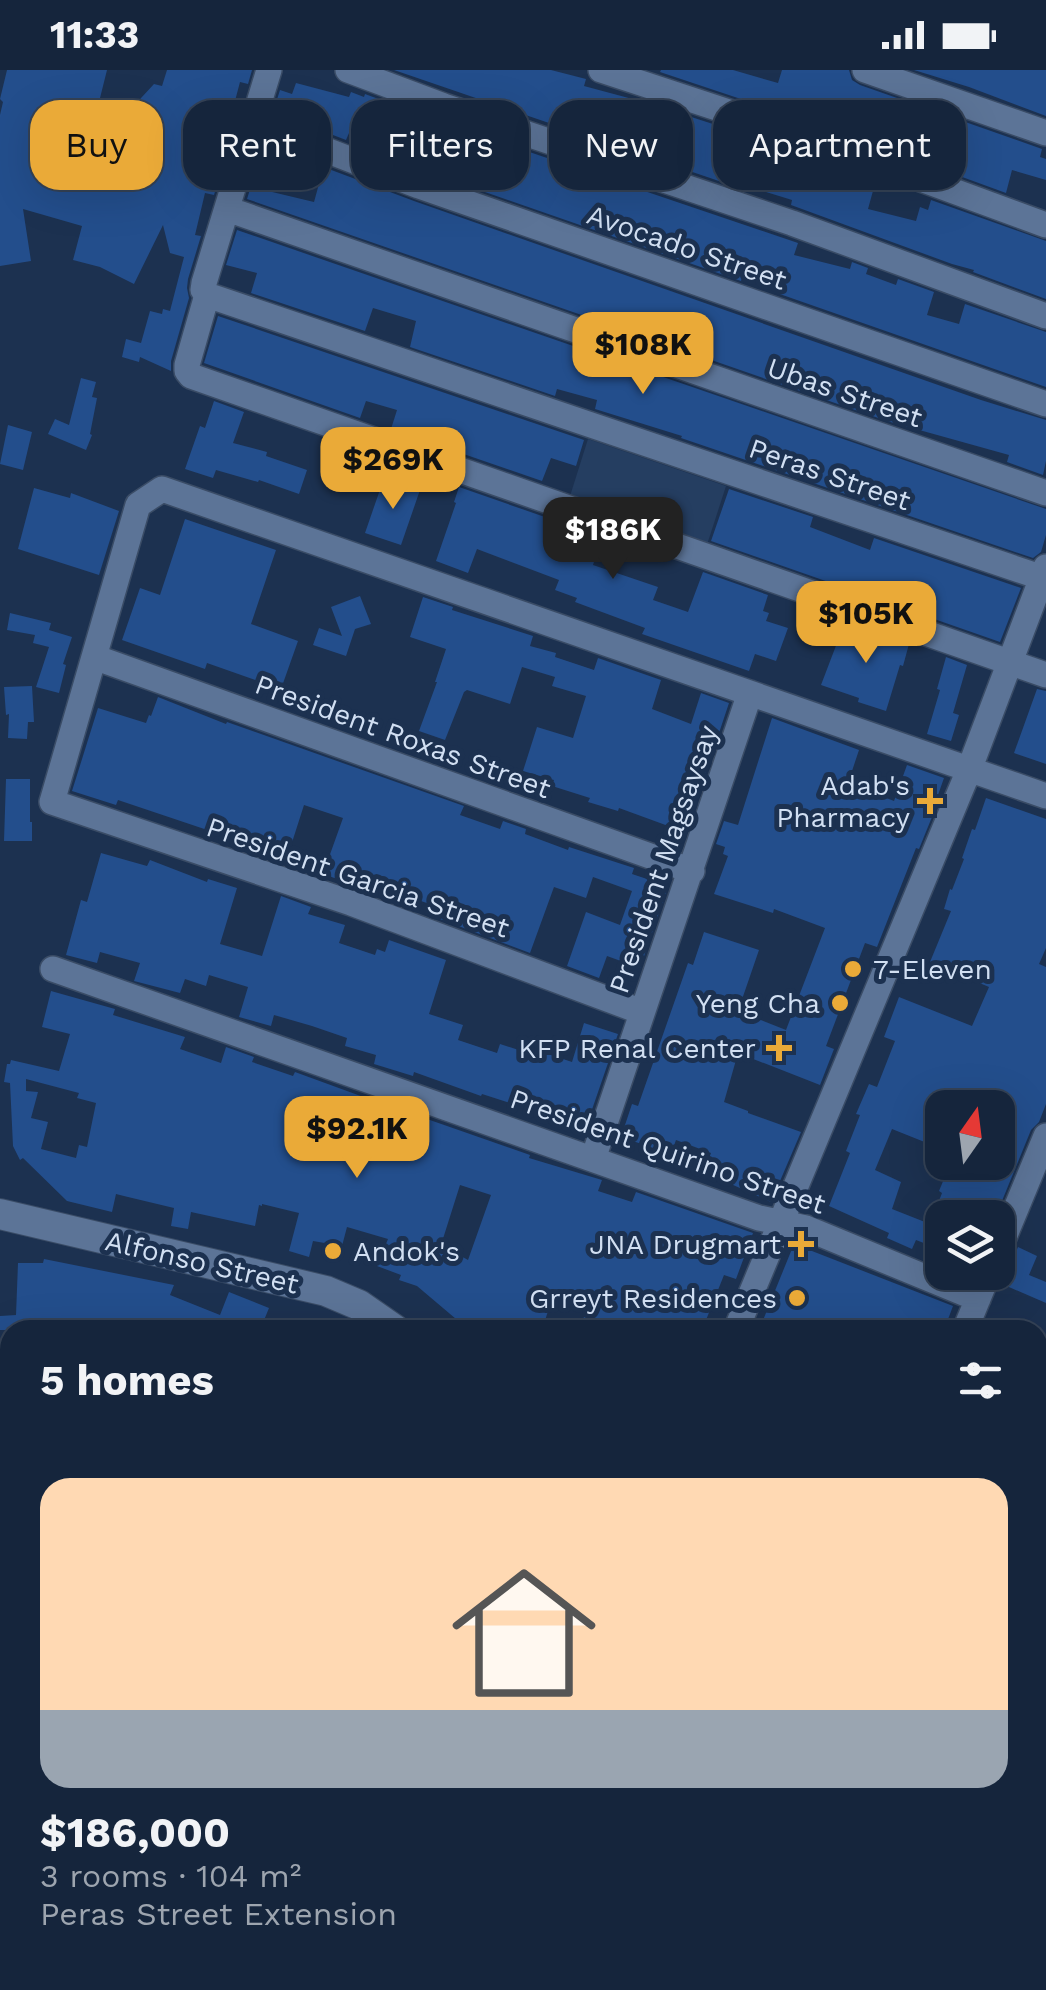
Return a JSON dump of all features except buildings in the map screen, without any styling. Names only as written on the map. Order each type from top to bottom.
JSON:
[{"type":"street","points":[[260,100],[269,70]]},
{"type":"street","points":[[348,70],[792,223],[1046,316]]},
{"type":"street","points":[[601,70],[823,143],[1046,225]]},
{"type":"street","points":[[865,70],[1046,133]]},
{"type":"street","name":"Avocado Street","points":[[331,152],[1046,404]]},
{"type":"street","points":[[233,190],[187,365],[191,376],[1046,675]]},
{"type":"street","name":"Ubas Street","points":[[227,209],[1046,493]]},
{"type":"street","name":"Peras Street","points":[[205,293],[1045,575]]},
{"type":"street","points":[[94,658],[138,505],[162,489],[1046,796]]},
{"type":"street","points":[[740,1320],[970,770],[1045,575]]},
{"type":"street","name":"President Garcia Street","points":[[94,658],[52,802],[351,904],[642,1012]]},
{"type":"street","name":"President Roxas Street","points":[[94,658],[692,870]]},
{"type":"street","name":"President Magsaysay","points":[[592,1158],[750,693]]},
{"type":"street","name":"President Quirino Street","points":[[53,969],[759,1218],[806,1228],[978,1299]]},
{"type":"street","points":[[1015,1211],[1046,1136]]},
{"type":"street","name":"Alfonso Street","points":[[0,1214],[326,1291],[383,1320]]},
{"type":"street","points":[[969,1320],[982,1290]]},
{"type":"shaded area","points":[[588,439],[726,486],[703,557],[565,512]]},
{"type":"place","name":"Adab's Pharmacy","points":[[930,801]]},
{"type":"place","name":"7-Eleven","points":[[853,969]]},
{"type":"place","name":"Yeng Cha","points":[[840,1003]]},
{"type":"place","name":"KFP Renal Center","points":[[779,1048]]},
{"type":"place","name":"JNA Drugmart","points":[[801,1244]]},
{"type":"place","name":"Andok's","points":[[333,1251]]},
{"type":"place","name":"Grreyt Residences","points":[[797,1298]]}]
